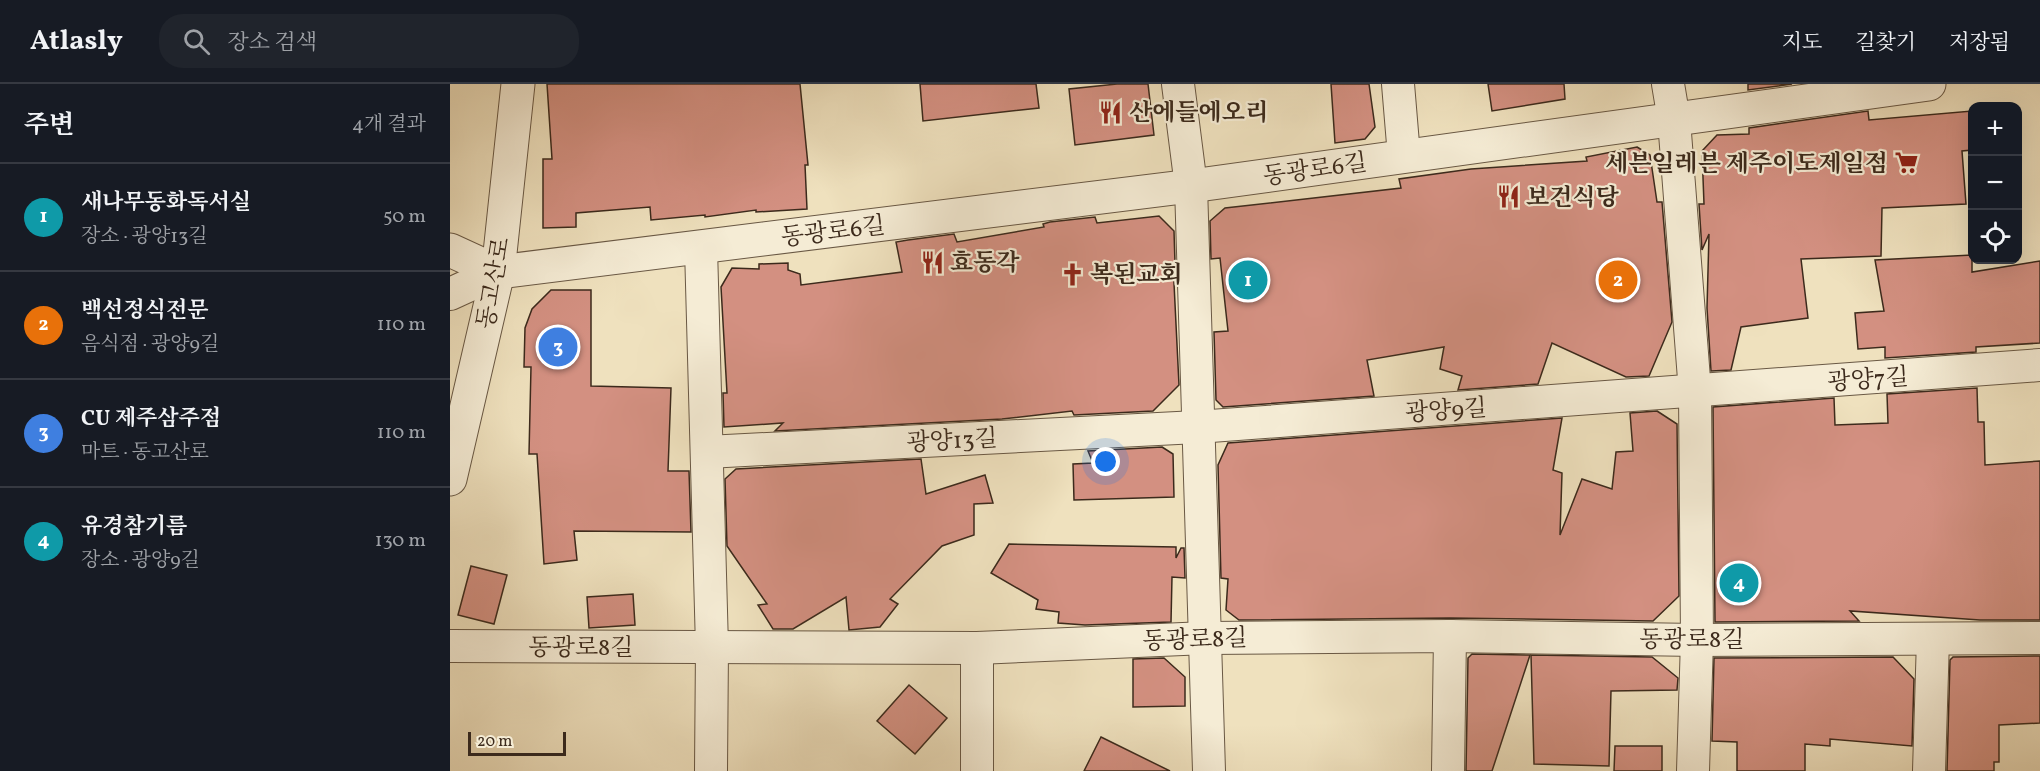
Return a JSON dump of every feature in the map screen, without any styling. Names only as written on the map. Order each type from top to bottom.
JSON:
[{"type":"street","name":"동고산로","points":[[450,479],[498,272],[518,84]]},
{"type":"street","points":[[1178,84],[1191,186],[1209,771]]},
{"type":"street","points":[[1398,84],[1404,156]]},
{"type":"street","points":[[1668,84],[1674,120],[1695,392],[1697,640],[1693,771]]},
{"type":"street","name":"동광로6길","points":[[498,272],[1191,186],[1674,120],[1896,86],[1929,84]]},
{"type":"street","points":[[701,248],[712,647],[711,771]]},
{"type":"street","points":[[450,250],[498,272]]},
{"type":"street","points":[[450,294],[498,272]]},
{"type":"street","name":"광양7길","points":[[1695,392],[2040,365]]},
{"type":"street","name":"광양9길","points":[[1197,427],[1695,392]]},
{"type":"street","name":"광양13길","points":[[707,452],[1197,427]]},
{"type":"street","points":[[1448,771],[1450,636]]},
{"type":"street","name":"동광로8길","points":[[450,646],[977,648],[1206,638],[1450,636],[1697,640],[2040,638]]},
{"type":"street","points":[[1929,771],[1933,639]]},
{"type":"street","points":[[977,648],[977,771]]},
{"type":"building","points":[[547,84],[800,84],[808,165],[805,165],[807,209],[756,212],[756,210],[705,217],[705,215],[651,220],[650,207],[576,213],[576,227],[543,228],[543,159],[552,159]]},
{"type":"building","points":[[920,84],[1036,84],[1039,108],[923,121]]},
{"type":"building","name":"산에들에오리","points":[[1117,84],[1148,84],[1154,135],[1075,145],[1069,89]]},
{"type":"building","points":[[1331,84],[1369,84],[1375,127],[1365,139],[1335,143]]},
{"type":"building","points":[[1488,84],[1564,84],[1565,99],[1492,111]]},
{"type":"building","points":[[1748,84],[1792,84],[1748,90]]},
{"type":"building","points":[[1868,111],[1869,120],[1968,111],[1968,150],[1962,151],[1966,204],[1882,208],[1881,256],[1801,259],[1808,318],[1741,327],[1731,370],[1711,371],[1707,308],[1709,234],[1702,250],[1699,204],[1704,204],[1702,151],[1717,135],[1749,134],[1749,128]]},
{"type":"building","points":[[1637,147],[1650,155],[1657,202],[1662,202],[1672,322],[1649,376],[1626,377],[1552,343],[1538,384],[1458,390],[1462,376],[1440,369],[1444,347],[1367,360],[1374,396],[1223,407],[1216,400],[1214,332],[1228,331],[1220,258],[1211,259],[1210,221],[1225,208],[1401,188],[1399,179],[1471,169],[1587,161],[1586,157]]},
{"type":"building","points":[[1159,216],[1174,231],[1175,263],[1173,263],[1179,385],[1153,411],[1074,415],[1072,411],[1002,419],[775,431],[783,423],[724,427],[723,393],[727,393],[721,287],[732,268],[759,269],[759,264],[788,263],[788,270],[800,274],[801,285],[902,272],[896,242],[954,234],[957,242],[1044,227],[1043,224],[1050,222],[1095,217],[1097,223]]},
{"type":"building","points":[[1968,255],[1968,264],[1972,264],[1972,272],[2040,261],[2040,343],[1976,347],[1976,352],[1885,358],[1885,347],[1858,349],[1855,313],[1884,311],[1875,260]]},
{"type":"building","points":[[551,290],[591,290],[591,386],[671,388],[668,471],[689,471],[691,532],[574,531],[577,560],[544,564],[537,454],[529,454],[531,367],[524,367],[525,328],[532,309]]},
{"type":"building","points":[[1977,388],[1978,422],[1984,422],[1985,465],[2040,461],[2040,620],[1980,620],[1850,611],[1859,621],[1715,622],[1713,407],[1834,398],[1835,425],[1888,423],[1887,394]]},
{"type":"building","points":[[1657,411],[1677,424],[1679,596],[1653,621],[1450,618],[1239,620],[1226,610],[1228,579],[1221,578],[1218,465],[1228,443],[1562,418],[1553,470],[1562,473],[1560,535],[1582,479],[1612,489],[1616,452],[1633,451],[1630,413]]},
{"type":"building","points":[[1162,447],[1173,454],[1174,497],[1074,500],[1073,464],[1093,463],[1088,451]]},
{"type":"building","points":[[921,459],[926,494],[985,475],[993,503],[974,504],[974,535],[942,546],[890,599],[898,604],[880,627],[849,630],[846,597],[793,629],[773,629],[758,605],[767,604],[727,546],[725,479],[736,469]]},
{"type":"building","points":[[1009,544],[1176,547],[1176,558],[1181,548],[1184,548],[1185,578],[1172,577],[1171,622],[1085,625],[1058,623],[1059,612],[1036,609],[1038,600],[991,573]]},
{"type":"building","points":[[471,566],[507,575],[494,624],[458,615]]},
{"type":"building","points":[[633,594],[635,625],[589,628],[587,597]]},
{"type":"building","points":[[1472,654],[1530,655],[1492,771],[1466,771],[1468,658]]},
{"type":"building","points":[[1531,655],[1652,657],[1678,678],[1677,690],[1611,691],[1609,766],[1534,764]]},
{"type":"building","points":[[2040,656],[2040,723],[1999,725],[1999,762],[1994,762],[1994,771],[1947,771],[1950,660],[1953,657]]},
{"type":"building","points":[[1893,657],[1914,679],[1912,746],[1830,739],[1830,746],[1805,744],[1805,771],[1737,771],[1737,742],[1712,741],[1714,658]]},
{"type":"building","points":[[1164,658],[1185,677],[1185,706],[1133,707],[1133,659]]},
{"type":"building","points":[[909,685],[947,718],[915,754],[877,721]]},
{"type":"building","points":[[1101,737],[1170,771],[1084,771]]},
{"type":"building","points":[[1615,746],[1662,746],[1662,771],[1614,771]]},
{"type":"place","name":"산에들에오리","points":[[1111,112]]},
{"type":"place","name":"세븐일레븐 제주이도제일점","points":[[1906,163]]},
{"type":"place","name":"보건식당","points":[[1508,197]]},
{"type":"place","name":"효동각","points":[[932,262]]},
{"type":"place","name":"복된교회","points":[[1072,274]]},
{"type":"place","name":"새나무동화독서실","points":[[1248,280]]},
{"type":"place","name":"백선정식전문","points":[[1618,280]]},
{"type":"place","name":"CU 제주삼주점","points":[[558,347]]},
{"type":"place","name":"유경참기름","points":[[1739,583]]}]
